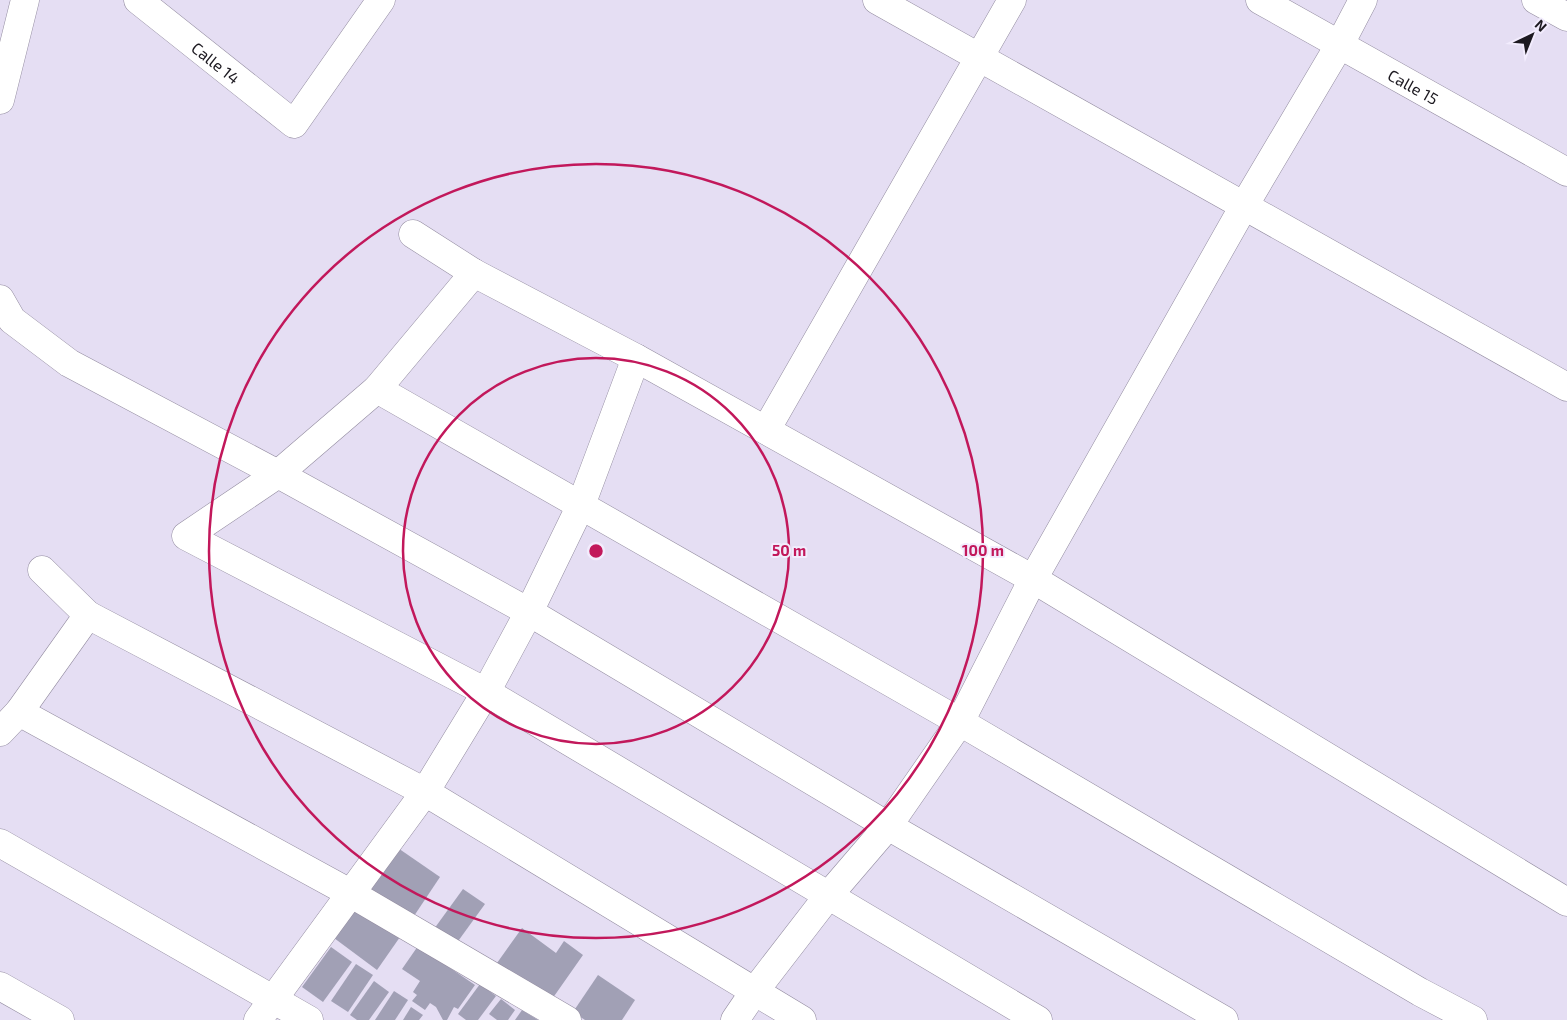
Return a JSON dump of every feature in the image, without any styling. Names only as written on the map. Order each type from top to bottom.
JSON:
[{"type":"street","points":[[0,100],[24,0]]},
{"type":"street","name":"Calle 14","points":[[138,0],[294,124],[381,0]]},
{"type":"street","points":[[877,0],[1567,387]]},
{"type":"street","points":[[766,430],[1012,0]]},
{"type":"street","name":"Calle 15","points":[[1260,0],[1567,172]]},
{"type":"street","points":[[735,1020],[754,992],[828,896],[888,826],[960,722],[1033,579],[1244,206],[1340,44],[1363,0]]},
{"type":"street","points":[[1536,0],[1567,18]]},
{"type":"street","points":[[413,234],[474,273],[636,358],[1033,579],[1567,902]]},
{"type":"street","points":[[474,273],[377,389],[278,474],[186,536],[486,692],[1038,1020]]},
{"type":"street","points":[[0,299],[12,320],[69,363],[278,474],[529,612],[888,826],[1224,1020]]},
{"type":"street","points":[[266,1010],[425,792],[486,692],[529,612],[581,505],[636,358]]},
{"type":"street","points":[[377,389],[960,722],[1420,992],[1473,1020]]},
{"type":"street","points":[[42,570],[88,615],[425,792],[802,1020]]},
{"type":"street","points":[[0,732],[19,712],[88,615]]},
{"type":"street","points":[[19,712],[350,893],[567,1020]]},
{"type":"street","points":[[0,843],[266,1010],[309,1020]]},
{"type":"street","points":[[0,986],[60,1020]]},
{"type":"building","points":[[395,846],[440,877],[410,922],[364,891]]},
{"type":"building","points":[[463,889],[485,904],[456,944],[434,929]]},
{"type":"building","points":[[358,906],[400,937],[377,970],[334,938]]},
{"type":"building","points":[[522,928],[556,953],[564,941],[583,955],[550,1002],[497,963]]},
{"type":"building","points":[[418,946],[475,985],[458,1009],[454,1007],[447,1020],[443,1020],[436,1007],[430,1003],[425,1010],[412,1001],[417,995],[413,992],[420,981],[402,969]]},
{"type":"building","points":[[331,947],[352,962],[323,1002],[302,987]]},
{"type":"building","points":[[356,964],[373,975],[348,1012],[331,1001]]},
{"type":"building","points":[[598,975],[635,1000],[622,1020],[585,1020],[573,1012]]},
{"type":"building","points":[[374,981],[389,992],[369,1020],[357,1020],[350,1015]]},
{"type":"building","points":[[480,984],[496,996],[478,1020],[466,1020],[458,1014]]},
{"type":"building","points":[[394,991],[408,1000],[395,1020],[375,1020]]},
{"type":"building","points":[[501,999],[515,1010],[508,1020],[497,1020],[489,1014]]},
{"type":"building","points":[[411,1007],[423,1015],[419,1020],[403,1020]]},
{"type":"building","points":[[522,1010],[538,1020],[515,1020]]}]
